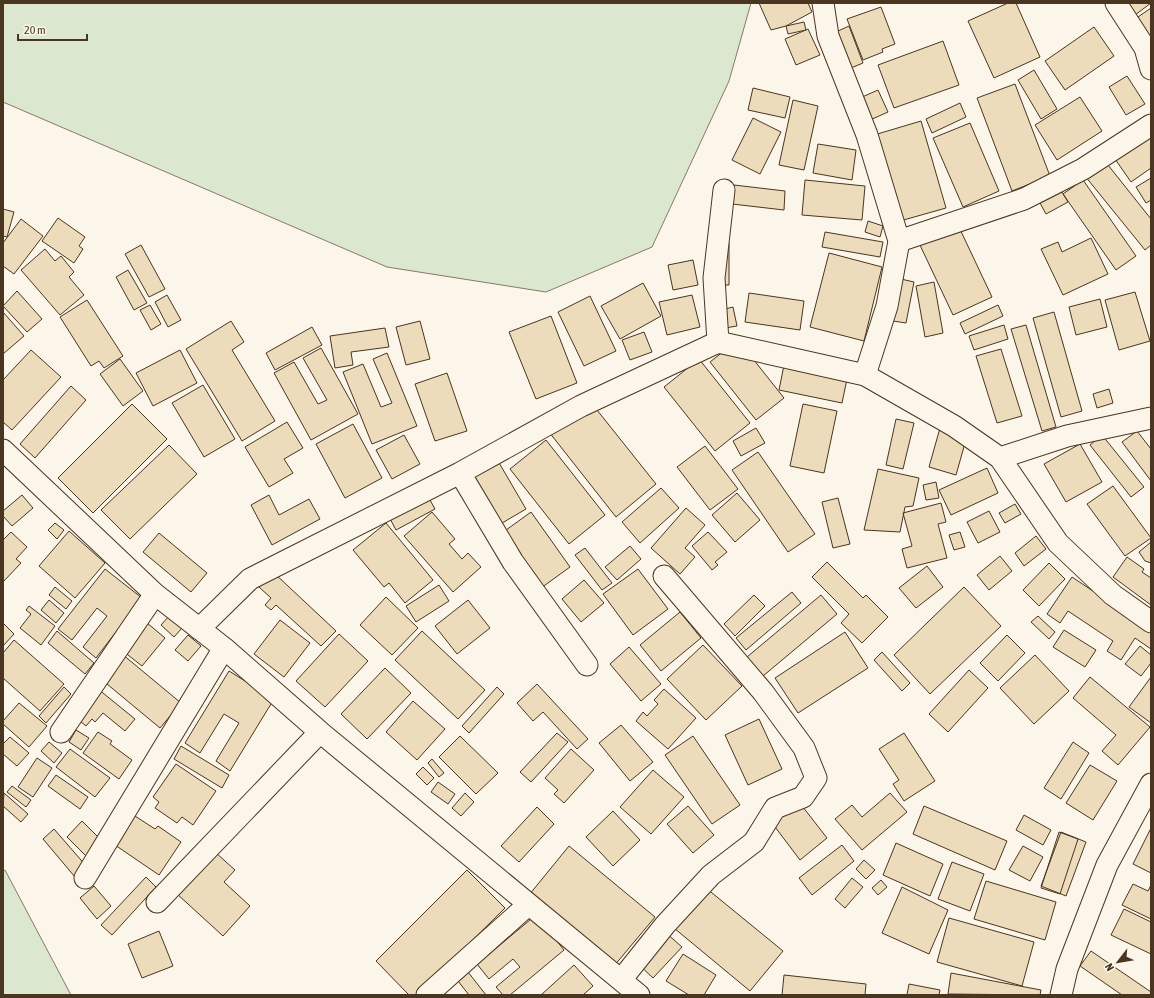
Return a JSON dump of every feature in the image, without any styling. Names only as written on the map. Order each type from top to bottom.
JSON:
[{"type":"street","points":[[823,3],[828,36],[867,135],[899,241],[888,306],[865,374]]},
{"type":"street","points":[[1116,3],[1145,48],[1151,69]]},
{"type":"street","points":[[899,241],[1024,200],[1084,168],[1151,125]]},
{"type":"street","points":[[718,342],[714,278],[724,190]]},
{"type":"street","points":[[199,629],[250,579],[460,473],[581,406],[718,342],[865,374],[954,426],[1000,458],[1058,543],[1113,595],[1151,622]]},
{"type":"street","points":[[1000,458],[1067,436],[1151,418]]},
{"type":"street","points":[[3,450],[155,594],[224,648],[320,732],[639,995]]},
{"type":"street","points":[[460,473],[513,562],[587,665]]},
{"type":"street","points":[[621,980],[665,925],[711,875],[754,842],[775,808],[803,796],[816,778],[804,748],[763,692],[664,576]]},
{"type":"street","points":[[61,732],[155,594]]},
{"type":"street","points":[[86,878],[224,648]]},
{"type":"street","points":[[157,902],[320,732]]},
{"type":"street","points":[[1061,995],[1067,969],[1107,865],[1151,784]]},
{"type":"street","points":[[427,995],[528,905]]},
{"type":"green space","points":[[3,3],[751,3],[729,81],[652,247],[546,292],[387,267],[3,102]]},
{"type":"green space","points":[[5,870],[71,995],[3,995],[3,871]]},
{"type":"building","points":[[759,3],[808,3],[812,12],[786,26],[771,30]]},
{"type":"building","points":[[1008,3],[1016,3],[1040,57],[994,78],[968,21]]},
{"type":"building","points":[[1125,3],[1151,3],[1135,15]]},
{"type":"building","points":[[881,7],[895,44],[882,49],[883,52],[863,60],[847,19]]},
{"type":"building","points":[[1151,8],[1151,41],[1135,19]]},
{"type":"building","points":[[804,22],[806,30],[788,34],[786,26]]},
{"type":"building","points":[[849,26],[863,63],[851,68],[836,32]]},
{"type":"building","points":[[1094,27],[1114,56],[1065,90],[1045,61]]},
{"type":"building","points":[[808,29],[820,55],[796,65],[785,39]]},
{"type":"building","points":[[943,41],[959,85],[894,108],[878,65]]},
{"type":"building","points":[[1034,70],[1057,109],[1041,119],[1018,80]]},
{"type":"building","points":[[1127,76],[1145,104],[1126,115],[1109,87]]},
{"type":"building","points":[[1015,84],[1050,176],[1012,191],[977,98]]},
{"type":"building","points":[[753,88],[790,97],[785,118],[748,110]]},
{"type":"building","points":[[878,90],[888,112],[870,120],[860,98]]},
{"type":"building","points":[[1080,97],[1102,131],[1057,160],[1035,125]]},
{"type":"building","points":[[793,100],[818,106],[804,170],[779,165]]},
{"type":"building","points":[[960,103],[966,117],[932,133],[926,119]]},
{"type":"building","points":[[753,118],[781,132],[760,174],[732,160]]},
{"type":"building","points":[[921,121],[946,208],[900,221],[874,135]]},
{"type":"building","points":[[970,123],[999,191],[963,207],[933,138]]},
{"type":"building","points":[[1151,130],[1151,168],[1131,182],[1113,156]]},
{"type":"building","points":[[818,144],[856,150],[852,180],[813,173]]},
{"type":"building","points":[[1104,160],[1151,219],[1151,245],[1145,250],[1085,176]]},
{"type":"building","points":[[1151,178],[1151,200],[1146,203],[1136,187]]},
{"type":"building","points":[[805,180],[865,186],[862,220],[802,215]]},
{"type":"building","points":[[1083,180],[1136,256],[1116,270],[1063,194]]},
{"type":"building","points":[[734,185],[785,191],[784,210],[732,204]]},
{"type":"building","points":[[1062,192],[1068,202],[1046,214],[1040,203]]},
{"type":"building","points":[[3,209],[14,212],[7,237],[3,236]]},
{"type":"building","points":[[58,218],[85,237],[79,246],[83,249],[74,263],[42,241]]},
{"type":"building","points":[[21,219],[43,236],[14,274],[3,266],[3,243]]},
{"type":"building","points":[[868,221],[883,226],[880,237],[865,232]]},
{"type":"building","points":[[958,225],[992,297],[953,315],[919,243]]},
{"type":"building","points":[[825,232],[883,242],[880,257],[822,247]]},
{"type":"building","points":[[1091,238],[1108,274],[1063,295],[1041,249],[1058,242],[1062,252]]},
{"type":"building","points":[[713,243],[729,243],[729,285],[713,285]]},
{"type":"building","points":[[141,245],[165,289],[149,297],[125,254]]},
{"type":"building","points":[[45,249],[55,261],[61,256],[74,272],[69,277],[84,295],[60,315],[21,270]]},
{"type":"building","points":[[829,253],[882,267],[864,341],[810,327]]},
{"type":"building","points":[[693,260],[698,285],[673,290],[668,265]]},
{"type":"building","points":[[128,270],[147,303],[134,310],[116,277]]},
{"type":"building","points":[[901,279],[914,282],[906,323],[893,321]]},
{"type":"building","points":[[934,282],[943,333],[925,337],[916,286]]},
{"type":"building","points":[[643,283],[661,316],[620,339],[601,306]]},
{"type":"building","points":[[17,291],[42,319],[27,332],[3,306]]},
{"type":"building","points":[[1135,292],[1150,341],[1119,350],[1105,300]]},
{"type":"building","points":[[749,293],[804,301],[800,330],[745,322]]},
{"type":"building","points":[[167,295],[181,320],[168,327],[155,302]]},
{"type":"building","points":[[692,295],[700,327],[667,335],[659,302]]},
{"type":"building","points":[[590,296],[616,351],[584,366],[558,312]]},
{"type":"building","points":[[1100,299],[1107,327],[1076,335],[1069,307]]},
{"type":"building","points":[[87,300],[123,356],[104,368],[99,361],[91,366],[60,317]]},
{"type":"building","points":[[150,305],[161,324],[151,330],[140,310]]},
{"type":"building","points":[[998,305],[1003,316],[965,334],[960,323]]},
{"type":"building","points":[[733,307],[737,326],[725,328],[721,310]]},
{"type":"building","points":[[3,312],[24,336],[3,354]]},
{"type":"building","points":[[1054,312],[1082,411],[1061,417],[1033,318]]},
{"type":"building","points":[[551,316],[577,383],[536,399],[509,332]]},
{"type":"building","points":[[231,321],[244,342],[232,350],[275,421],[242,441],[186,349]]},
{"type":"building","points":[[420,321],[430,359],[406,365],[396,327]]},
{"type":"building","points":[[1004,325],[1008,339],[974,350],[969,336]]},
{"type":"building","points":[[1026,325],[1056,427],[1042,431],[1011,329]]},
{"type":"building","points":[[312,327],[322,345],[275,370],[266,353]]},
{"type":"building","points":[[385,328],[389,347],[351,352],[353,365],[335,368],[330,336]]},
{"type":"building","points":[[644,332],[652,352],[630,360],[622,340]]},
{"type":"building","points":[[738,340],[784,398],[756,420],[710,362]]},
{"type":"building","points":[[321,348],[358,414],[311,440],[274,373],[294,362],[318,404],[327,400],[303,358]]},
{"type":"building","points":[[1001,349],[1022,416],[997,423],[976,356]]},
{"type":"building","points":[[31,350],[61,377],[12,430],[3,422],[3,380]]},
{"type":"building","points":[[180,350],[197,383],[153,406],[136,373]]},
{"type":"building","points":[[387,353],[417,426],[372,444],[343,372],[363,364],[381,407],[392,403],[373,359]]},
{"type":"building","points":[[120,359],[143,391],[123,406],[100,374]]},
{"type":"building","points":[[699,359],[750,423],[715,451],[664,387]]},
{"type":"building","points":[[785,360],[848,374],[842,403],[779,390]]},
{"type":"building","points":[[447,373],[467,431],[435,441],[415,384]]},
{"type":"building","points":[[203,385],[235,439],[204,457],[172,403]]},
{"type":"building","points":[[71,386],[86,400],[35,458],[20,444]]},
{"type":"building","points":[[1109,389],[1113,403],[1097,408],[1093,394]]},
{"type":"building","points":[[589,400],[656,484],[616,517],[549,432]]},
{"type":"building","points":[[132,404],[167,439],[93,513],[58,478]]},
{"type":"building","points":[[803,404],[837,411],[824,473],[790,466]]},
{"type":"building","points":[[896,419],[914,423],[903,469],[886,465]]},
{"type":"building","points":[[287,422],[303,448],[284,459],[293,473],[269,487],[245,447]]},
{"type":"building","points":[[353,424],[382,478],[345,498],[316,444]]},
{"type":"building","points":[[756,428],[765,443],[741,456],[733,441]]},
{"type":"building","points":[[940,428],[967,436],[956,475],[929,467]]},
{"type":"building","points":[[1137,431],[1151,449],[1151,481],[1122,442]]},
{"type":"building","points":[[404,435],[420,464],[392,479],[376,450]]},
{"type":"building","points":[[1102,435],[1144,487],[1131,497],[1090,445]]},
{"type":"building","points":[[546,440],[605,515],[569,544],[510,469]]},
{"type":"building","points":[[1080,444],[1102,482],[1066,502],[1044,464]]},
{"type":"building","points":[[169,445],[197,474],[130,539],[101,510]]},
{"type":"building","points":[[705,446],[738,489],[710,510],[677,467]]},
{"type":"building","points":[[758,452],[815,534],[788,552],[732,470]]},
{"type":"building","points":[[498,461],[526,509],[497,526],[469,478]]},
{"type":"building","points":[[987,468],[998,493],[951,515],[939,490]]},
{"type":"building","points":[[878,469],[919,478],[913,506],[905,507],[900,532],[864,530]]},
{"type":"building","points":[[936,482],[939,498],[926,500],[923,485]]},
{"type":"building","points":[[1113,486],[1151,538],[1125,556],[1087,504]]},
{"type":"building","points":[[661,488],[679,508],[640,543],[622,522]]},
{"type":"building","points":[[426,493],[435,509],[396,530],[387,513]]},
{"type":"building","points":[[737,493],[760,520],[735,542],[712,515]]},
{"type":"building","points":[[22,495],[33,508],[12,526],[3,516],[3,511]]},
{"type":"building","points":[[269,495],[279,515],[309,499],[320,519],[272,545],[251,505]]},
{"type":"building","points":[[838,498],[850,544],[833,548],[822,502]]},
{"type":"building","points":[[941,503],[946,522],[938,524],[947,558],[907,568],[902,549],[912,546],[903,513]]},
{"type":"building","points":[[1015,504],[1021,514],[1005,523],[999,513]]},
{"type":"building","points":[[686,508],[705,525],[685,548],[695,557],[680,574],[651,548]]},
{"type":"building","points":[[989,511],[1000,532],[978,543],[967,522]]},
{"type":"building","points":[[432,512],[455,539],[449,544],[462,559],[468,553],[481,567],[453,592],[404,536]]},
{"type":"building","points":[[531,512],[570,567],[541,588],[502,533]]},
{"type":"building","points":[[55,523],[64,530],[57,539],[48,530]]},
{"type":"building","points":[[386,523],[433,580],[405,603],[389,583],[384,587],[353,550]]},
{"type":"building","points":[[69,531],[105,563],[75,598],[39,566]]},
{"type":"building","points":[[11,532],[27,547],[16,559],[21,563],[3,582],[3,540]]},
{"type":"building","points":[[708,532],[727,552],[715,562],[718,565],[712,570],[692,546]]},
{"type":"building","points":[[960,532],[965,547],[954,550],[949,535]]},
{"type":"building","points":[[159,533],[207,573],[191,592],[143,552]]},
{"type":"building","points":[[1036,536],[1046,549],[1024,566],[1015,553]]},
{"type":"building","points":[[1151,542],[1151,563],[1145,561],[1139,552]]},
{"type":"building","points":[[630,546],[641,559],[617,580],[605,567]]},
{"type":"building","points":[[585,548],[612,583],[602,590],[575,555]]},
{"type":"building","points":[[1000,556],[1012,571],[989,590],[977,575]]},
{"type":"building","points":[[1127,557],[1144,569],[1142,572],[1151,578],[1151,605],[1113,577]]},
{"type":"building","points":[[827,562],[863,598],[866,595],[888,617],[862,643],[841,623],[849,614],[812,577]]},
{"type":"building","points":[[1049,563],[1065,579],[1039,606],[1023,590]]},
{"type":"building","points":[[927,566],[943,587],[916,608],[899,588]]},
{"type":"building","points":[[105,569],[142,598],[96,658],[83,647],[107,616],[97,608],[72,640],[58,629]]},
{"type":"building","points":[[638,569],[668,609],[633,635],[603,594]]},
{"type":"building","points":[[273,572],[336,631],[321,646],[276,605],[271,610],[265,605],[271,598],[259,587]]},
{"type":"building","points":[[1072,577],[1151,630],[1151,649],[1135,638],[1121,660],[1107,651],[1113,641],[1068,611],[1060,623],[1047,614]]},
{"type":"building","points":[[584,580],[604,603],[581,622],[562,599]]},
{"type":"building","points":[[439,585],[449,601],[416,622],[406,606]]},
{"type":"building","points":[[55,587],[72,601],[66,609],[49,595]]},
{"type":"building","points":[[964,587],[1001,626],[930,694],[894,655]]},
{"type":"building","points":[[792,592],[801,603],[746,650],[736,638]]},
{"type":"building","points":[[754,595],[765,606],[735,636],[724,624]]},
{"type":"building","points":[[821,595],[837,614],[763,676],[747,657]]},
{"type":"building","points":[[386,597],[418,628],[392,655],[360,625]]},
{"type":"building","points":[[49,600],[64,613],[56,623],[41,610]]},
{"type":"building","points":[[468,600],[490,628],[457,654],[435,626]]},
{"type":"building","points":[[29,606],[55,626],[41,645],[20,628],[31,614],[26,610]]},
{"type":"building","points":[[680,612],[701,638],[661,671],[640,645]]},
{"type":"building","points":[[169,616],[182,628],[174,637],[161,625]]},
{"type":"building","points":[[1038,616],[1055,632],[1049,639],[1031,622]]},
{"type":"building","points":[[280,620],[310,643],[284,677],[254,654]]},
{"type":"building","points":[[146,622],[165,638],[142,666],[123,651]]},
{"type":"building","points":[[3,623],[14,634],[3,646]]},
{"type":"building","points":[[1064,630],[1096,650],[1085,667],[1053,647]]},
{"type":"building","points":[[57,631],[94,663],[85,674],[48,643]]},
{"type":"building","points":[[422,631],[485,690],[458,719],[395,660]]},
{"type":"building","points":[[845,632],[868,668],[798,713],[775,678]]},
{"type":"building","points":[[339,634],[368,661],[325,707],[296,681]]},
{"type":"building","points":[[188,635],[201,646],[188,661],[175,650]]},
{"type":"building","points":[[1007,635],[1025,653],[998,681],[980,663]]},
{"type":"building","points":[[14,640],[64,684],[40,711],[3,678],[3,653]]},
{"type":"building","points":[[703,645],[742,686],[706,720],[667,679]]},
{"type":"building","points":[[1140,646],[1151,655],[1151,663],[1141,676],[1125,664]]},
{"type":"building","points":[[629,647],[661,684],[641,701],[610,664]]},
{"type":"building","points":[[882,652],[910,683],[902,691],[874,660]]},
{"type":"building","points":[[122,654],[181,703],[160,728],[101,679]]},
{"type":"building","points":[[1035,655],[1069,691],[1034,724],[1000,688]]},
{"type":"building","points":[[385,668],[411,693],[367,739],[341,714]]},
{"type":"building","points":[[969,670],[988,688],[948,732],[929,714]]},
{"type":"building","points":[[229,671],[274,699],[230,771],[216,761],[239,723],[224,714],[200,753],[185,743]]},
{"type":"building","points":[[1090,677],[1150,727],[1118,765],[1102,751],[1116,735],[1073,698]]},
{"type":"building","points":[[1151,677],[1151,723],[1129,707]]},
{"type":"building","points":[[537,684],[588,739],[577,749],[543,712],[533,721],[517,703]]},
{"type":"building","points":[[64,687],[71,694],[46,723],[39,716]]},
{"type":"building","points":[[497,687],[504,694],[469,733],[462,726]]},
{"type":"building","points":[[98,689],[135,719],[125,731],[103,713],[95,722],[92,719],[86,726],[75,717]]},
{"type":"building","points":[[664,689],[696,718],[668,749],[636,721],[643,712],[647,716],[658,704],[654,700]]},
{"type":"building","points":[[413,701],[445,729],[417,760],[386,732]]},
{"type":"building","points":[[19,703],[47,726],[29,747],[3,724],[3,721]]},
{"type":"building","points":[[759,719],[782,769],[748,785],[725,735]]},
{"type":"building","points":[[621,725],[653,762],[630,781],[599,743]]},
{"type":"building","points":[[76,730],[89,738],[81,750],[69,742]]},
{"type":"building","points":[[98,732],[112,741],[110,744],[132,760],[119,779],[83,753]]},
{"type":"building","points":[[557,733],[568,742],[531,782],[520,772]]},
{"type":"building","points":[[904,733],[935,781],[904,801],[893,784],[899,780],[879,749]]},
{"type":"building","points":[[460,736],[498,773],[476,794],[439,757]]},
{"type":"building","points":[[693,736],[740,805],[712,824],[665,755]]},
{"type":"building","points":[[10,737],[29,753],[17,766],[3,754],[3,744]]},
{"type":"building","points":[[49,742],[62,753],[54,763],[41,751]]},
{"type":"building","points":[[1073,742],[1089,753],[1061,799],[1044,788]]},
{"type":"building","points":[[181,746],[229,775],[222,788],[174,759]]},
{"type":"building","points":[[70,749],[110,778],[95,797],[56,767]]},
{"type":"building","points":[[571,749],[594,770],[564,803],[554,794],[558,790],[545,778]]},
{"type":"building","points":[[37,758],[52,768],[33,797],[18,787]]},
{"type":"building","points":[[432,759],[444,773],[439,777],[428,763]]},
{"type":"building","points":[[176,764],[216,791],[193,825],[182,817],[177,823],[155,808],[159,802],[153,797]]},
{"type":"building","points":[[1090,765],[1117,781],[1093,820],[1066,803]]},
{"type":"building","points":[[423,767],[434,778],[427,785],[416,774]]},
{"type":"building","points":[[653,770],[684,797],[651,834],[620,807]]},
{"type":"building","points":[[56,775],[88,797],[80,809],[48,786]]},
{"type":"building","points":[[438,782],[455,794],[448,804],[431,792]]},
{"type":"building","points":[[12,786],[31,800],[26,807],[7,792]]},
{"type":"building","points":[[4,793],[28,814],[21,822],[3,806]]},
{"type":"building","points":[[465,793],[474,802],[461,816],[452,808]]},
{"type":"building","points":[[890,793],[907,812],[862,850],[835,819],[852,805],[862,817]]},
{"type":"building","points":[[799,802],[827,838],[800,860],[772,823]]},
{"type":"building","points":[[688,806],[714,835],[693,853],[667,824]]},
{"type":"building","points":[[924,806],[1007,841],[995,870],[913,834]]},
{"type":"building","points":[[537,807],[554,824],[519,862],[501,846]]},
{"type":"building","points":[[613,811],[640,840],[613,866],[586,837]]},
{"type":"building","points":[[1024,815],[1051,830],[1043,845],[1016,830]]},
{"type":"building","points":[[135,816],[155,829],[158,826],[181,842],[159,875],[115,845]]},
{"type":"building","points":[[82,821],[102,841],[87,857],[67,837]]},
{"type":"building","points":[[1151,828],[1151,873],[1133,864]]},
{"type":"building","points":[[54,829],[87,867],[75,877],[43,839]]},
{"type":"building","points":[[1059,832],[1078,839],[1060,894],[1041,888]]},
{"type":"building","points":[[1061,832],[1086,842],[1066,896],[1041,886]]},
{"type":"building","points":[[896,843],[943,864],[930,896],[883,875]]},
{"type":"building","points":[[842,845],[854,861],[812,895],[799,878]]},
{"type":"building","points":[[569,846],[655,917],[614,966],[529,895]]},
{"type":"building","points":[[1023,846],[1043,857],[1030,881],[1009,870]]},
{"type":"building","points":[[215,852],[235,870],[224,882],[250,906],[223,936],[176,893]]},
{"type":"building","points":[[864,860],[875,870],[866,879],[856,869]]},
{"type":"building","points":[[952,862],[984,874],[970,911],[938,899]]},
{"type":"building","points":[[467,870],[505,908],[417,995],[409,995],[376,961]]},
{"type":"building","points":[[146,877],[156,887],[112,935],[101,925]]},
{"type":"building","points":[[852,878],[863,887],[845,908],[835,899]]},
{"type":"building","points":[[881,880],[887,887],[878,895],[872,888]]},
{"type":"building","points":[[986,881],[1056,902],[1045,940],[974,919]]},
{"type":"building","points":[[1133,884],[1148,891],[1151,885],[1151,919],[1122,905]]},
{"type":"building","points":[[94,886],[111,906],[97,919],[80,898]]},
{"type":"building","points":[[902,887],[948,910],[929,954],[882,933]]},
{"type":"building","points":[[706,888],[783,951],[750,991],[674,928]]},
{"type":"building","points":[[1124,909],[1151,922],[1151,954],[1111,935]]},
{"type":"building","points":[[536,915],[564,950],[510,995],[503,995],[496,987],[520,967],[513,959],[489,979],[477,964]]},
{"type":"building","points":[[949,918],[1034,942],[1022,986],[937,962]]},
{"type":"building","points":[[159,931],[173,966],[142,978],[128,944]]},
{"type":"building","points":[[665,932],[682,947],[653,978],[637,963]]},
{"type":"building","points":[[1091,951],[1151,992],[1151,995],[1122,995],[1080,966]]},
{"type":"building","points":[[683,954],[716,975],[704,995],[689,995],[666,981]]},
{"type":"building","points":[[574,965],[593,986],[583,995],[541,995]]},
{"type":"building","points":[[468,972],[486,995],[469,995],[458,981]]},
{"type":"building","points":[[951,973],[1041,990],[1040,995],[948,994]]},
{"type":"building","points":[[784,975],[866,984],[865,995],[782,995]]},
{"type":"building","points":[[909,984],[940,990],[939,995],[907,995]]}]
